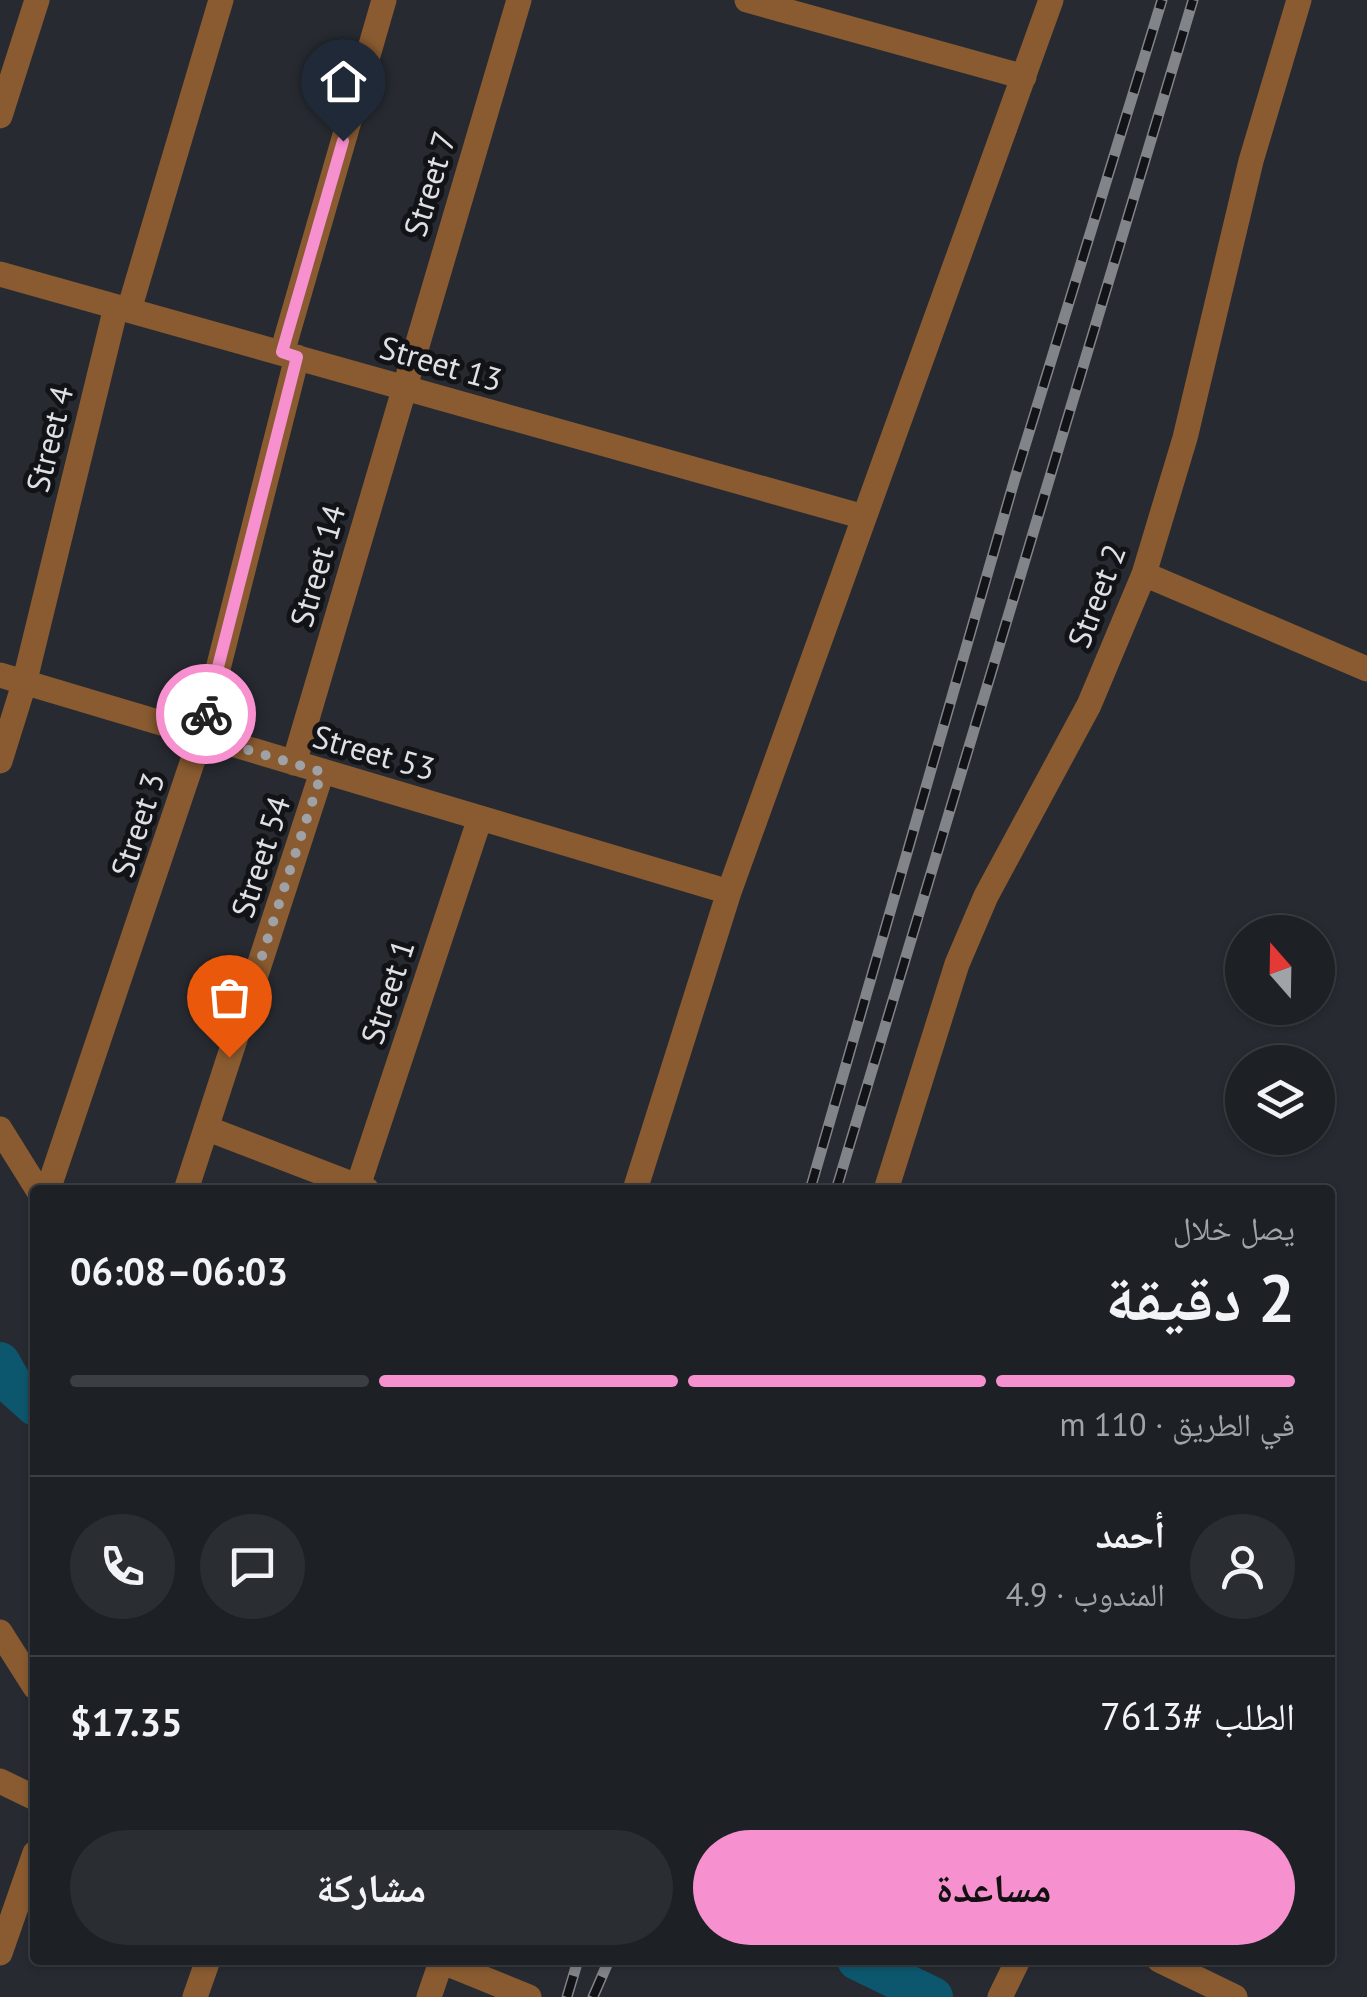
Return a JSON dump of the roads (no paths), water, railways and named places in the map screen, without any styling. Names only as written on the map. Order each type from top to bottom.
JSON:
[{"type":"street","points":[[0,116],[36,0]]},
{"type":"street","name":"Street 4","points":[[0,761],[12,680],[123,308],[222,0]]},
{"type":"street","name":"Street 3","points":[[50,1185],[201,736],[290,355],[384,0]]},
{"type":"street","name":"Street 7","points":[[404,387],[519,0]]},
{"type":"street","points":[[747,0],[1024,77]]},
{"type":"street","points":[[637,1185],[729,892],[1051,0]]},
{"type":"street","name":"Street 2","points":[[888,1185],[957,964],[978,912],[1089,705],[1144,574],[1185,438],[1251,161],[1299,0]]},
{"type":"street","name":"Street 13","points":[[0,274],[864,517]]},
{"type":"street","name":"Street 14","points":[[294,764],[404,387]]},
{"type":"street","points":[[1144,574],[1367,669]]},
{"type":"street","name":"Street 53","points":[[12,680],[729,892]]},
{"type":"street","name":"Street 54","points":[[188,1185],[322,772]]},
{"type":"street","name":"Street 1","points":[[364,1185],[480,818]]},
{"type":"street","points":[[206,1128],[355,1185]]},
{"type":"street","points":[[0,1129],[35,1185]]},
{"type":"street","points":[[0,1632],[30,1679]]},
{"type":"street","points":[[0,1781],[30,1796]]},
{"type":"street","points":[[0,1954],[30,1867]]},
{"type":"street","points":[[195,1997],[206,1965]]},
{"type":"street","points":[[428,1997],[438,1965]]},
{"type":"street","points":[[449,1965],[529,1997]]},
{"type":"street","points":[[1000,1997],[1016,1965]]},
{"type":"street","points":[[1169,1965],[1235,1997]]},
{"type":"waterway","points":[[0,1362],[15,1388],[30,1402]]},
{"type":"waterway","points":[[867,1965],[933,1997]]},
{"type":"railway","points":[[811,1185],[1015,478],[1162,0]]},
{"type":"railway","points":[[838,1185],[1193,0]]},
{"type":"railway","points":[[567,1997],[577,1965]]},
{"type":"railway","points":[[593,1997],[607,1965]]}]
